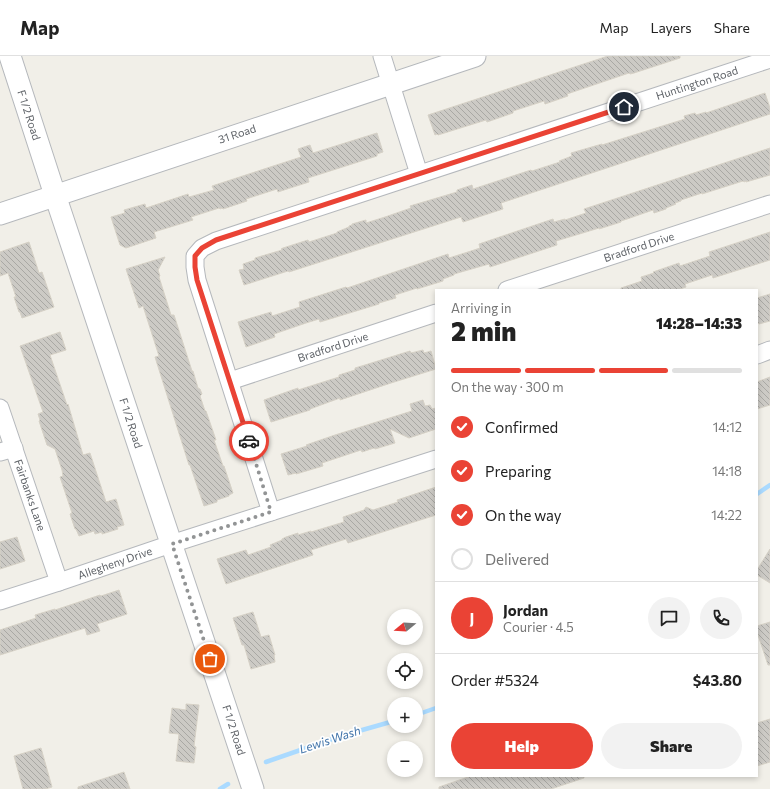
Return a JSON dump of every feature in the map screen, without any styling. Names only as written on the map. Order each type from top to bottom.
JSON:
[{"type":"street","name":"F 1/2 Road","points":[[10,56],[55,196],[253,789]]},
{"type":"street","points":[[382,56],[419,174]]},
{"type":"street","name":"31 Road","points":[[0,214],[475,56]]},
{"type":"street","name":"Huntington Road","points":[[230,381],[197,280],[195,256],[202,248],[216,240],[770,59]]},
{"type":"street","name":"Bradford Drive","points":[[511,289],[770,204]]},
{"type":"street","name":"Bradford Drive","points":[[230,381],[435,314]]},
{"type":"street","points":[[758,354],[770,350]]},
{"type":"street","points":[[230,381],[271,512]]},
{"type":"street","name":"Fairbanks Lane","points":[[0,408],[7,450],[59,582]]},
{"type":"street","name":"Allegheny Drive","points":[[0,601],[435,459]]},
{"type":"building","points":[[608,56],[680,56],[680,58],[567,94],[568,96],[545,104],[544,101],[513,111],[513,113],[487,122],[486,120],[435,135],[428,115]]},
{"type":"building","points":[[765,93],[770,108],[770,114],[501,203],[503,209],[463,222],[461,217],[244,285],[239,270],[244,269],[243,264],[255,260],[255,258],[308,240],[309,242],[337,233],[352,224],[366,220],[366,223],[385,217],[411,208],[410,206],[457,192],[457,190],[472,185],[473,189],[560,162],[559,161],[572,156],[571,153],[685,119],[684,116],[695,113],[696,115],[706,113]]},
{"type":"building","points":[[377,133],[383,152],[377,154],[377,156],[308,178],[309,182],[278,192],[277,189],[246,199],[247,201],[223,209],[219,208],[191,217],[193,220],[154,232],[156,238],[126,248],[120,245],[111,217],[125,213],[124,210],[145,204],[146,208],[188,194],[189,197],[214,190],[212,186],[301,157],[298,149],[310,145],[313,153]]},
{"type":"building","points":[[770,148],[770,175],[702,193],[681,200],[666,209],[654,213],[653,210],[621,222],[556,241],[557,245],[490,267],[489,264],[454,274],[443,279],[443,281],[395,295],[396,298],[379,304],[320,322],[319,319],[306,323],[274,334],[275,337],[246,347],[238,322],[271,312],[272,316],[300,307],[299,302],[346,287],[347,288],[448,254],[449,258],[471,251],[480,248],[479,244],[553,219],[554,222],[565,220],[586,213],[584,209]]},
{"type":"building","points":[[770,232],[770,260],[713,278],[712,275],[685,284],[686,287],[680,289],[621,289],[642,281],[641,277],[654,273],[653,272],[679,263],[680,266],[710,256],[709,252]]},
{"type":"building","points":[[29,242],[39,273],[42,272],[54,307],[22,318],[14,297],[16,297],[8,273],[0,276],[0,252]]},
{"type":"building","points":[[165,257],[158,270],[159,277],[171,315],[174,315],[198,388],[202,394],[200,396],[233,493],[217,500],[217,502],[204,506],[189,465],[155,357],[159,356],[143,306],[139,308],[126,269]]},
{"type":"building","points":[[770,294],[770,321],[759,324],[758,324],[758,298]]},
{"type":"building","points":[[60,332],[66,350],[50,355],[67,405],[68,404],[83,455],[90,453],[106,502],[116,499],[124,525],[117,527],[118,529],[102,534],[102,532],[95,534],[94,531],[79,536],[75,529],[70,514],[72,513],[60,477],[63,476],[62,470],[55,449],[47,445],[38,414],[43,412],[20,346]]},
{"type":"building","points":[[423,350],[424,353],[431,351],[435,369],[340,400],[340,398],[310,410],[271,422],[264,400],[298,388],[298,390],[339,377],[339,375],[355,370],[355,368],[410,351],[411,353]]},
{"type":"building","points":[[770,377],[770,405],[758,409],[758,382]]},
{"type":"building","points":[[423,400],[425,406],[430,405],[432,409],[435,408],[435,429],[409,438],[390,429],[395,443],[362,452],[361,450],[322,463],[323,466],[288,475],[281,454],[335,435],[412,411],[410,404]]},
{"type":"building","points":[[435,487],[435,515],[348,543],[346,539],[311,550],[313,555],[226,584],[217,559],[246,550],[248,555],[271,547],[270,545],[286,537],[298,533],[298,535],[311,532],[344,522],[343,517],[364,510],[366,507],[373,510],[398,502],[397,500]]},
{"type":"building","points":[[17,537],[25,561],[0,569],[0,542]]},
{"type":"building","points":[[770,549],[770,583],[758,576],[758,568]]},
{"type":"building","points":[[119,590],[127,614],[97,624],[100,631],[87,635],[85,628],[0,655],[0,630],[36,618],[35,615]]},
{"type":"building","points":[[253,612],[261,637],[269,635],[275,655],[275,662],[251,669],[244,645],[242,645],[233,618]]},
{"type":"building","points":[[770,622],[770,665],[768,665],[758,635],[758,626]]},
{"type":"building","points":[[186,704],[199,705],[194,746],[196,747],[194,763],[176,761],[179,734],[169,733],[172,708],[186,710]]},
{"type":"building","points":[[770,719],[770,762],[758,766],[758,723]]},
{"type":"building","points":[[41,748],[52,787],[45,789],[23,789],[14,756]]},
{"type":"building","points":[[124,772],[130,789],[78,789],[78,787]]},
{"type":"building","points":[[468,777],[584,777],[551,789],[439,789],[439,787]]},
{"type":"waterway","name":"Lewis Wash","points":[[758,493],[770,485]]},
{"type":"waterway","name":"Lewis Wash","points":[[423,713],[435,708]]},
{"type":"waterway","name":"Lewis Wash","points":[[266,762],[341,736],[387,723]]},
{"type":"waterway","name":"Lewis Wash","points":[[220,789],[228,784]]},
{"type":"way so far","points":[[210,659],[172,544],[271,512],[249,441]]},
{"type":"route","points":[[249,441],[197,280],[195,256],[202,248],[216,240],[624,107]]}]
